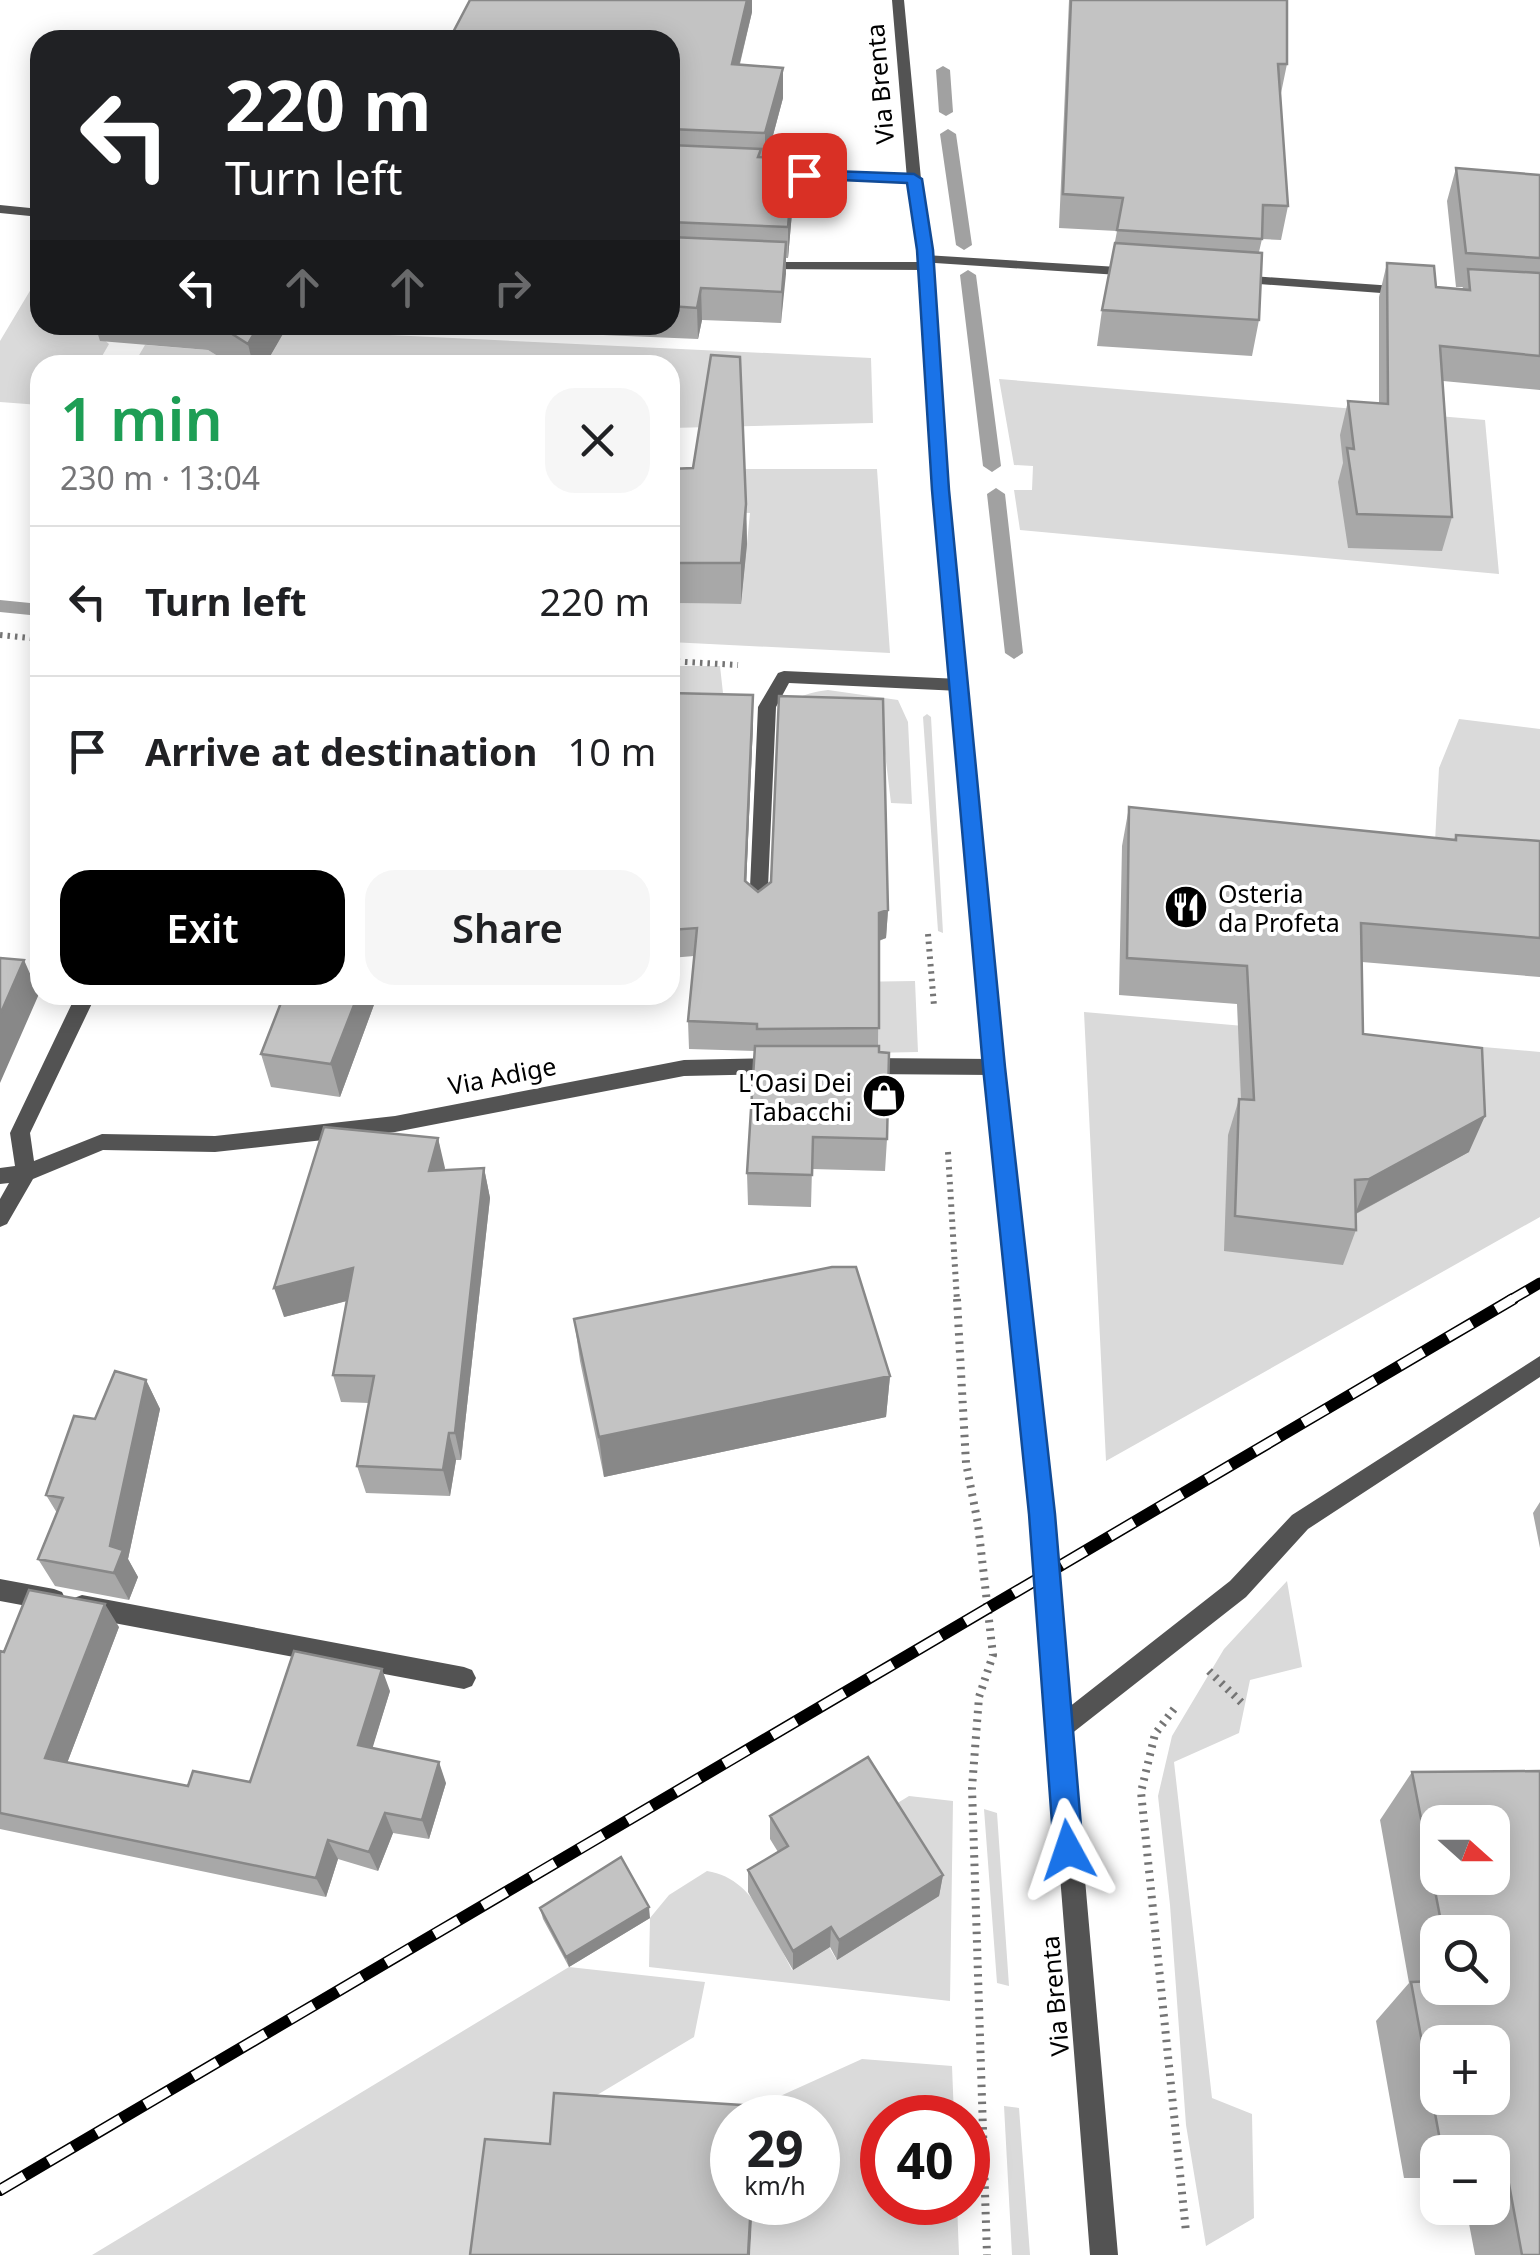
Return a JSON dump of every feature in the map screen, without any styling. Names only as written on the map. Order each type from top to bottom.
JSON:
[{"type":"street","name":"Via Brenta","points":[[899,4],[994,1067],[1039,1485],[1104,2255]]},
{"type":"street","points":[[743,172],[914,179]]},
{"type":"street","points":[[0,209],[30,211]]},
{"type":"street","points":[[740,264],[925,263],[1142,273]]},
{"type":"street","points":[[1222,278],[1421,292]]},
{"type":"street","points":[[758,910],[768,707],[784,677],[960,685]]},
{"type":"street","points":[[0,1218],[26,1174],[20,1134],[81,1005]]},
{"type":"street","name":"Via Adige","points":[[0,1176],[26,1174],[102,1142],[215,1144],[395,1124],[684,1068],[797,1066]]},
{"type":"street","points":[[851,1066],[994,1067]]},
{"type":"street","points":[[1058,1730],[1238,1589],[1300,1522],[1540,1365]]},
{"type":"street","points":[[0,1590],[464,1678]]},
{"type":"path","points":[[0,635],[30,638]]},
{"type":"path","points":[[680,661],[726,662],[784,677]]},
{"type":"path","points":[[930,960],[930,978]]},
{"type":"path","points":[[952,1233],[966,1463],[978,1524],[993,1654],[979,1696],[972,1788],[988,2255]]},
{"type":"path","points":[[1195,1681],[1205,1667],[1244,1706]]},
{"type":"path","points":[[1185,1694],[1155,1734],[1141,1792],[1186,2232]]},
{"type":"shaded area","points":[[30,291],[30,335],[103,335],[109,344],[103,355],[30,355],[30,404],[0,402],[0,341]]},
{"type":"shaded area","points":[[282,335],[390,335],[871,358],[873,423],[680,428],[680,355],[271,355]]},
{"type":"shaded area","points":[[145,345],[208,350],[216,355],[139,355]]},
{"type":"shaded area","points":[[999,379],[1485,420],[1499,574],[1020,530],[1014,490],[1032,490],[1033,466],[1014,465]]},
{"type":"shaded area","points":[[680,469],[877,469],[890,653],[680,642],[680,603],[741,604],[750,513],[680,510]]},
{"type":"shaded area","points":[[680,666],[720,666],[724,702],[680,783]]},
{"type":"shaded area","points":[[828,690],[898,700],[908,722],[912,804],[891,803],[882,728],[777,725],[796,699]]},
{"type":"shaded area","points":[[923,717],[931,717],[943,933],[938,931]]},
{"type":"shaded area","points":[[1459,719],[1540,729],[1540,868],[1434,860],[1439,768]]},
{"type":"shaded area","points":[[915,981],[918,1052],[820,1054],[783,983]]},
{"type":"shaded area","points":[[1084,1012],[1540,1052],[1540,1217],[1106,1461]]},
{"type":"shaded area","points":[[1287,1581],[1302,1667],[1250,1680],[1239,1733],[1174,1762],[1212,2098],[1252,2114],[1254,2218],[1206,2246],[1186,2125],[1158,1796],[1172,1736],[1224,1649]]},
{"type":"shaded area","points":[[909,1796],[953,1801],[950,2001],[649,1967],[650,1918],[669,1895],[707,1871],[738,1884],[749,1895],[792,1970],[829,1947],[836,1959],[868,1821]]},
{"type":"shaded area","points":[[984,1809],[997,1813],[1009,1986],[997,1983]]},
{"type":"shaded area","points":[[569,1967],[705,1982],[694,2037],[562,2116],[558,2165],[484,2255],[92,2255]]},
{"type":"shaded area","points":[[862,2059],[952,2066],[953,2095],[860,2095],[860,2225],[958,2225],[959,2255],[750,2255],[752,2225],[840,2225],[840,2095],[782,2095]]},
{"type":"shaded area","points":[[1004,2106],[1019,2108],[1030,2255],[1012,2255]]},
{"type":"building","points":[[470,0],[747,0],[732,64],[783,68],[765,133],[680,129],[680,30],[454,30]]},
{"type":"building","points":[[1071,0],[1287,0],[1287,64],[1278,64],[1288,206],[1263,205],[1262,239],[1117,230],[1123,198],[1063,194]]},
{"type":"building","points":[[680,145],[761,149],[758,157],[794,158],[788,227],[680,222]]},
{"type":"building","points":[[1456,168],[1540,175],[1540,258],[1466,253]]},
{"type":"building","points":[[680,237],[786,242],[782,292],[701,288],[697,308],[680,307]]},
{"type":"building","points":[[1115,243],[1262,253],[1259,320],[1102,310]]},
{"type":"building","points":[[1387,263],[1434,266],[1436,287],[1470,290],[1468,269],[1540,273],[1540,356],[1440,346],[1452,517],[1357,514],[1347,448],[1354,449],[1348,401],[1388,404]]},
{"type":"building","points":[[234,335],[253,335],[248,344]]},
{"type":"building","points":[[711,355],[740,357],[746,504],[741,563],[680,563],[680,469],[693,468]]},
{"type":"building","points":[[680,693],[753,695],[745,881],[758,892],[771,882],[779,696],[883,699],[888,910],[879,913],[879,1028],[757,1029],[757,1024],[688,1021],[697,928],[680,929]]},
{"type":"building","points":[[1129,807],[1456,840],[1456,835],[1540,841],[1540,938],[1361,923],[1363,1034],[1482,1048],[1485,1116],[1369,1179],[1355,1180],[1356,1230],[1235,1216],[1239,1099],[1254,1100],[1247,966],[1127,958]]},
{"type":"building","points":[[0,958],[24,960],[0,1015]]},
{"type":"building","points":[[280,1005],[354,1005],[331,1064],[261,1054]]},
{"type":"building","points":[[755,1046],[879,1046],[879,1052],[889,1053],[887,1139],[813,1137],[812,1175],[747,1173]]},
{"type":"building","points":[[324,1127],[438,1138],[429,1171],[484,1168],[455,1433],[449,1433],[443,1470],[357,1466],[374,1376],[333,1375],[353,1268],[274,1288]]},
{"type":"building","points":[[832,1267],[856,1267],[890,1376],[599,1437],[574,1319]]},
{"type":"building","points":[[115,1371],[146,1380],[110,1546],[123,1550],[114,1573],[38,1559],[63,1498],[46,1495],[74,1416],[95,1419]]},
{"type":"building","points":[[29,1590],[105,1604],[45,1758],[188,1786],[193,1771],[250,1782],[294,1651],[382,1669],[358,1745],[439,1762],[422,1820],[385,1813],[369,1852],[328,1840],[316,1878],[0,1813],[0,1651],[4,1652]]},
{"type":"building","points":[[868,1757],[943,1875],[839,1940],[831,1927],[793,1951],[748,1870],[788,1846],[770,1816]]},
{"type":"building","points":[[1540,1771],[1540,2255],[1522,2255],[1510,2190],[1510,2135],[1439,2135],[1435,2115],[1510,2115],[1510,2025],[1420,2025],[1420,2031],[1411,1982],[1420,1982],[1420,2005],[1510,2005],[1510,1915],[1440,1915],[1436,1895],[1510,1895],[1510,1805],[1420,1805],[1420,1813],[1412,1772]]},
{"type":"building","points":[[621,1857],[649,1907],[566,1957],[540,1908]]},
{"type":"building","points":[[554,2093],[710,2103],[710,2225],[750,2225],[748,2255],[470,2255],[485,2139],[550,2144]]},
{"type":"waterway","points":[[943,70],[946,112]]},
{"type":"waterway","points":[[948,134],[964,245]]},
{"type":"waterway","points":[[968,275],[992,466]]},
{"type":"waterway","points":[[996,494],[1014,653]]},
{"type":"waterway","points":[[0,606],[30,609]]},
{"type":"railway","points":[[1509,1301],[1540,1283]]},
{"type":"railway","points":[[0,2190],[1513,1299]]},
{"type":"place","name":"Osteria da Profeta","points":[[1186,907]]},
{"type":"place","name":"L'Oasi Dei Tabacchi","points":[[884,1096]]},
{"type":"route","points":[[804,175],[914,179],[925,250],[940,490],[994,1067],[1042,1514],[1068,1850]]}]
